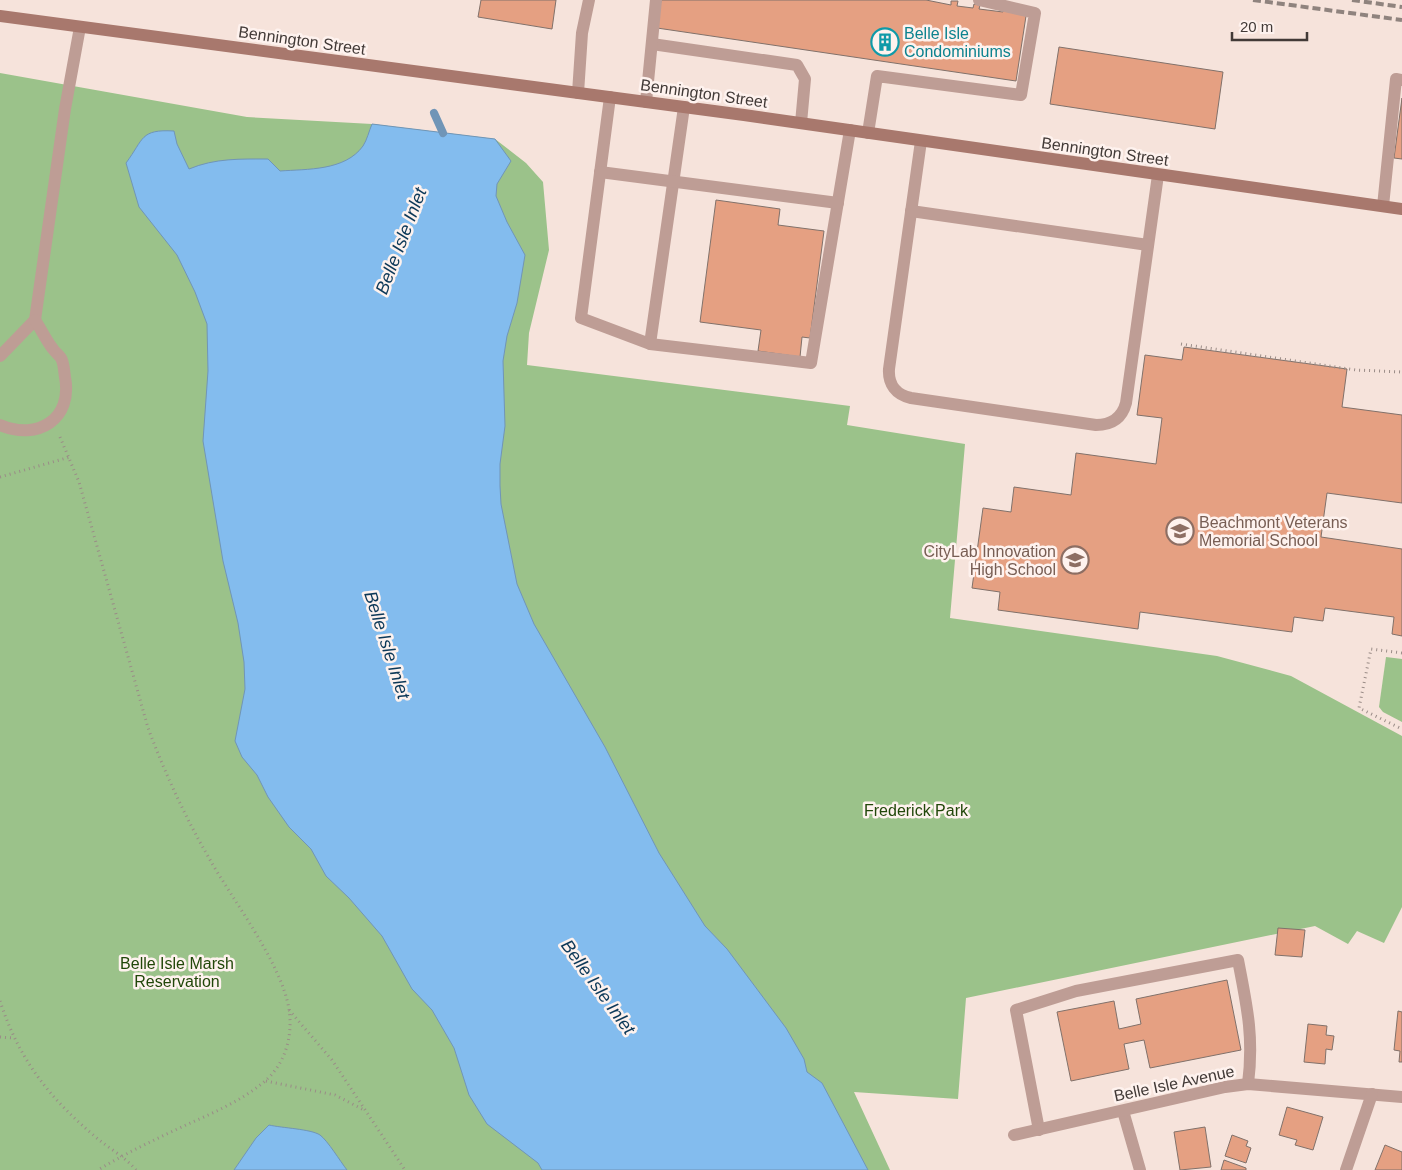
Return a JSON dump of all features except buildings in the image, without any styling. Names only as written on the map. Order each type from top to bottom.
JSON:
[{"type":"main road","name":"Bennington Street","points":[[0,16],[801,123],[1402,209]]},
{"type":"street","points":[[578,93],[582,33],[589,0]]},
{"type":"street","points":[[646,102],[656,0]]},
{"type":"street","points":[[868,133],[876,76],[1021,95],[1035,13],[979,0]]},
{"type":"street","points":[[0,356],[35,320],[65,109],[80,27]]},
{"type":"street","points":[[652,44],[797,65],[805,79],[801,123]]},
{"type":"street","points":[[1383,206],[1396,80],[1402,80]]},
{"type":"street","points":[[610,97],[581,318],[650,344],[811,363],[850,130]]},
{"type":"street","points":[[650,344],[684,107]]},
{"type":"street","points":[[921,141],[889,369],[890,379],[894,388],[901,395],[911,398],[1077,423],[1106,425],[1116,420],[1124,408],[1158,175]]},
{"type":"street","points":[[600,172],[838,202]]},
{"type":"street","points":[[911,211],[1148,245]]},
{"type":"street","points":[[0,425],[8,429],[39,428],[53,423],[60,414],[67,386],[61,358],[52,349],[35,320]]},
{"type":"street","points":[[1038,1130],[1016,1010],[1076,991],[1238,960],[1251,1029],[1251,1057],[1248,1084]]},
{"type":"street","name":"Belle Isle Avenue","points":[[1014,1135],[1225,1087],[1248,1084],[1402,1097]]},
{"type":"street","points":[[1346,1170],[1372,1094]]},
{"type":"street","points":[[1123,1111],[1140,1170]]},
{"type":"path","points":[[1181,344],[1356,370],[1402,372]]},
{"type":"path","points":[[0,477],[70,457],[80,482],[148,728],[162,766],[209,858],[270,960],[284,988],[289,1009],[288,1044],[281,1062],[265,1081],[214,1112],[121,1156],[98,1170]]},
{"type":"path","points":[[1402,653],[1371,649],[1359,708],[1402,729]]},
{"type":"path","points":[[0,1001],[13,1038],[46,1088],[97,1138],[136,1170]]},
{"type":"path","points":[[289,1009],[332,1060],[405,1170]]},
{"type":"path","points":[[0,1037],[13,1038]]},
{"type":"path","points":[[265,1081],[335,1095],[365,1110]]},
{"type":"green space","points":[[0,73],[247,117],[372,124],[495,139],[526,163],[543,182],[549,250],[529,333],[527,365],[850,406],[847,425],[965,444],[950,618],[1217,656],[1291,676],[1402,736],[1402,907],[1384,943],[1357,931],[1348,944],[1315,926],[966,998],[958,1099],[854,1092],[890,1170],[0,1170]]},
{"type":"green space","points":[[1386,657],[1402,659],[1402,722],[1383,712],[1379,707]]},
{"type":"water","name":"Belle Isle Inlet","points":[[372,124],[495,139],[511,161],[497,184],[496,196],[507,222],[525,255],[517,303],[507,336],[503,361],[505,426],[500,464],[500,486],[501,504],[517,584],[534,624],[605,747],[659,853],[705,926],[727,949],[786,1028],[804,1059],[807,1072],[822,1083],[868,1170],[542,1170],[538,1163],[487,1124],[469,1095],[454,1048],[432,1010],[412,989],[382,936],[349,898],[326,876],[311,849],[289,827],[268,797],[257,775],[242,757],[235,741],[245,689],[244,662],[238,623],[223,561],[203,441],[208,371],[207,324],[195,292],[177,255],[139,207],[126,163],[144,137],[155,132],[174,131],[177,144],[189,169],[218,161],[268,159],[280,171],[313,169],[336,164],[355,154],[363,146]]},
{"type":"water","points":[[269,1125],[303,1130],[320,1135],[347,1170],[234,1170],[256,1138]]},
{"type":"waterway","points":[[434,113],[443,133]]},
{"type":"railway","points":[[1253,0],[1402,20]]},
{"type":"railway","points":[[1352,0],[1402,7]]},
{"type":"place","name":"Belle Isle Condominiums","points":[[885,42]]},
{"type":"place","name":"Beachmont Veterans Memorial School","points":[[1180,531]]},
{"type":"place","name":"CityLab Innovation High School","points":[[1075,560]]},
{"type":"park label","name":"Frederick Park","points":[[916,810]]},
{"type":"park label","name":"Belle Isle Marsh Reservation","points":[[177,972]]}]
